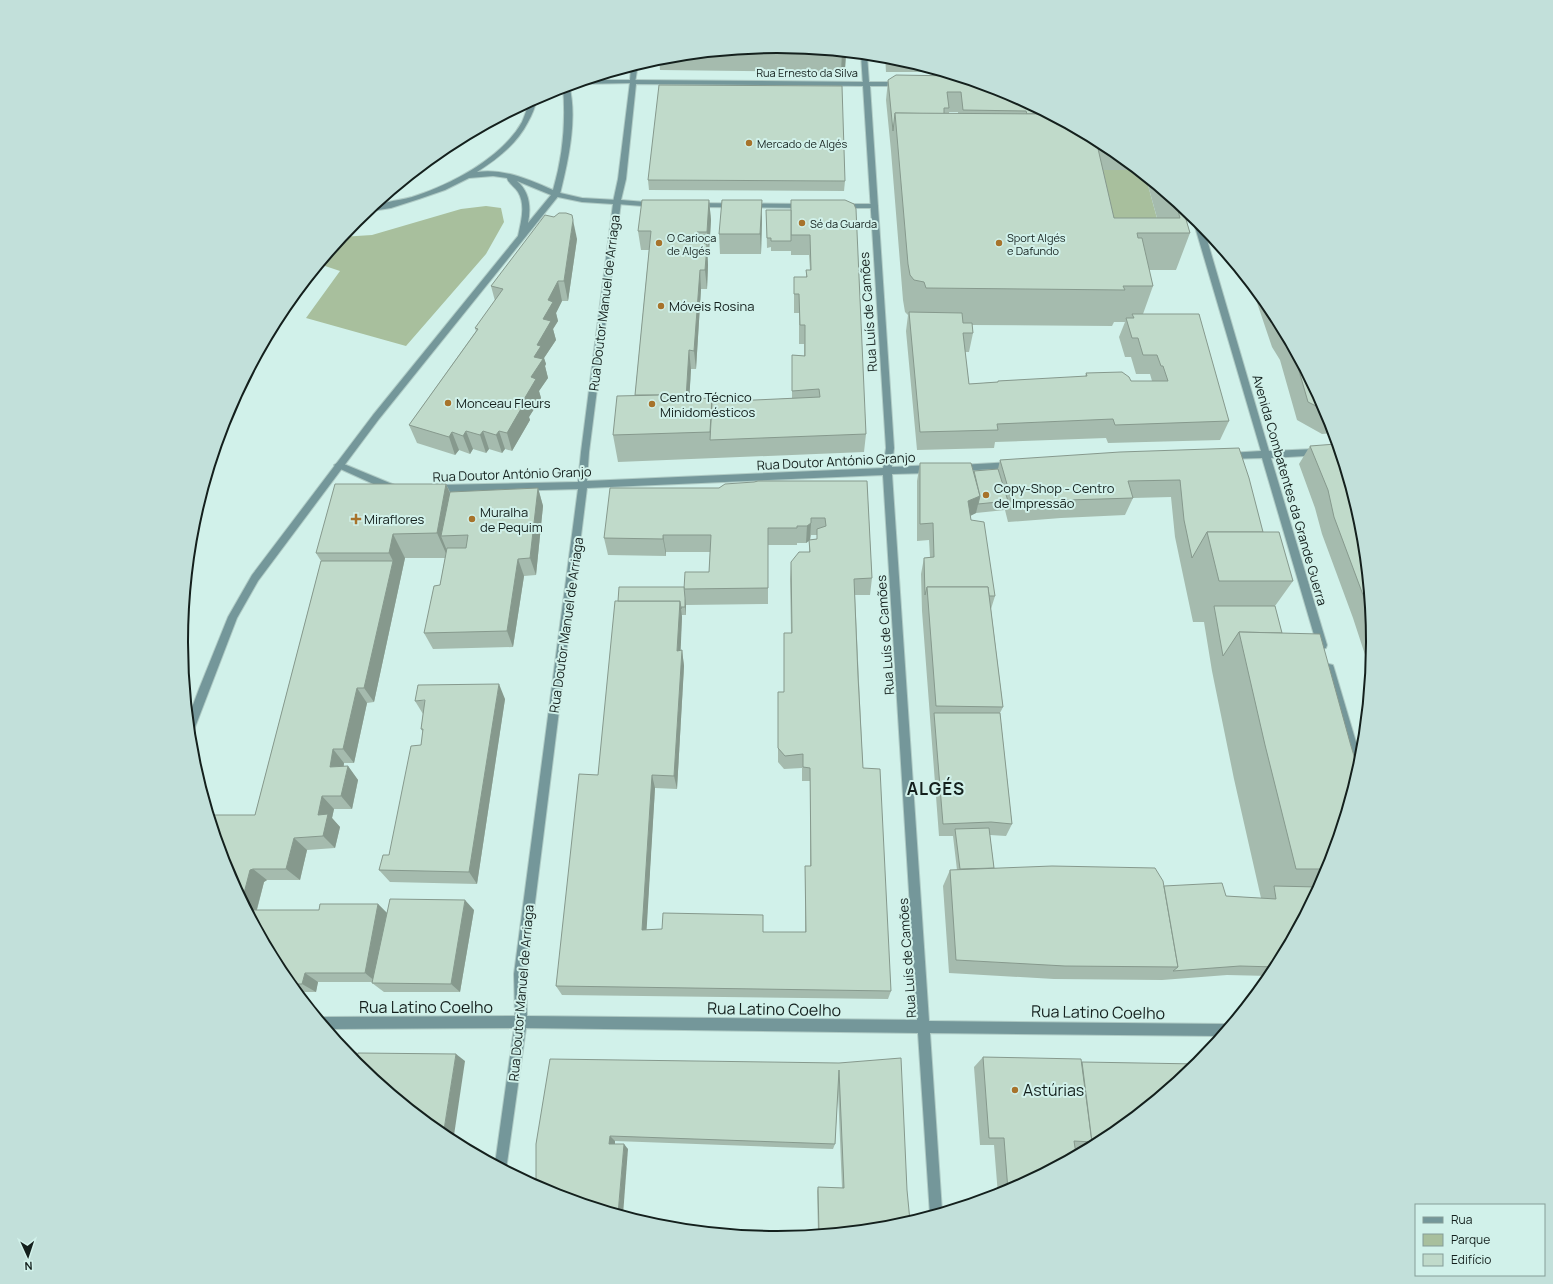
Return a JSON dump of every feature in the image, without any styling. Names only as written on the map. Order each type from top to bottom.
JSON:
[{"type":"street","name":"Rua Luís de Camões","points":[[864,60],[890,448],[887,471],[925,1026],[936,1209]]},
{"type":"street","name":"Rua Doutor Manuel de Arriaga","points":[[502,1162],[521,1022],[520,974],[581,507],[585,452],[617,202],[622,179],[634,71]]},
{"type":"street","name":"Rua Ernesto da Silva","points":[[594,82],[911,84]]},
{"type":"street","points":[[193,719],[233,617],[243,598],[266,563],[376,417],[521,240],[556,194],[562,174],[567,134],[569,112],[567,92]]},
{"type":"street","points":[[380,207],[416,198],[462,178],[489,161],[510,142],[525,122],[531,107]]},
{"type":"street","points":[[462,178],[487,173],[503,174],[520,179],[556,194],[582,200],[662,205]]},
{"type":"street","points":[[503,174],[519,185],[525,198],[526,213],[521,240]]},
{"type":"street","points":[[686,205],[812,206]]},
{"type":"street","points":[[836,206],[874,206]]},
{"type":"street","name":"Avenida Combatentes da Grande Guerra","points":[[1201,235],[1354,755]]},
{"type":"street","points":[[1218,456],[1333,451]]},
{"type":"street","points":[[339,465],[398,490],[405,490]]},
{"type":"street","name":"Rua Doutor António Granjo","points":[[421,490],[583,485],[1021,465]]},
{"type":"street","name":"Rua Latino Coelho","points":[[329,1024],[521,1022],[1219,1030]]},
{"type":"green space","points":[[1084,170],[1128,170],[1148,185],[1167,255],[1103,255]]},
{"type":"green space","points":[[486,206],[501,208],[504,222],[486,254],[406,346],[306,318],[340,271],[324,266],[350,236],[372,235],[461,209]]},
{"type":"building","points":[[896,75],[938,76],[966,84],[1036,114],[1027,114],[1026,111],[963,110],[961,92],[947,92],[949,108],[944,108],[944,114],[895,113],[893,131],[888,80]]},
{"type":"building","name":"Mercado de Algés","points":[[659,85],[842,86],[845,181],[648,180]]},
{"type":"building","name":"Sport Algés e Dafundo","points":[[895,113],[1037,114],[1098,148],[1114,218],[1180,218],[1178,212],[1186,219],[1190,233],[1137,233],[1138,238],[1142,238],[1153,286],[1123,286],[1125,290],[926,288],[924,282],[914,280],[910,275]]},
{"type":"building","points":[[642,200],[709,200],[707,232],[697,232],[697,240],[700,240],[707,245],[705,270],[700,270],[694,351],[689,350],[686,399],[661,400],[661,395],[635,395],[651,231],[638,231]]},
{"type":"building","points":[[722,200],[762,200],[760,234],[719,234]]},
{"type":"building","points":[[791,200],[845,200],[854,204],[856,209],[866,434],[710,440],[712,402],[820,397],[819,389],[792,391],[792,355],[805,356],[805,325],[800,325],[799,294],[794,294],[794,277],[807,277],[806,270],[811,270],[810,235],[791,235]]},
{"type":"building","points":[[766,210],[791,210],[791,241],[771,241],[771,238],[767,238]]},
{"type":"building","points":[[559,213],[572,215],[573,220],[564,281],[558,281],[548,300],[553,302],[543,319],[551,321],[537,345],[541,346],[534,357],[543,359],[531,377],[536,379],[507,433],[499,431],[496,435],[483,431],[480,435],[466,431],[463,436],[452,432],[449,437],[409,425],[478,329],[475,328],[503,289],[491,286],[545,215],[554,217]]},
{"type":"building","points":[[909,312],[962,313],[963,323],[972,323],[973,333],[963,333],[969,384],[1087,376],[1086,373],[1122,372],[1129,377],[1131,381],[1168,381],[1163,366],[1161,366],[1157,355],[1143,355],[1138,338],[1132,338],[1126,318],[1134,318],[1132,314],[1199,314],[1229,421],[1115,425],[1113,419],[997,424],[998,430],[920,432]]},
{"type":"building","points":[[1299,369],[1316,406],[1308,402]]},
{"type":"building","points":[[661,395],[660,400],[712,398],[710,432],[613,435],[617,396]]},
{"type":"building","points":[[1331,444],[1334,453],[1354,527],[1363,595],[1334,517],[1328,490],[1310,446]]},
{"type":"building","points":[[1239,448],[1249,478],[1263,532],[1207,532],[1192,558],[1184,520],[1180,480],[1128,481],[1133,498],[1068,500],[1013,505],[1000,460],[1120,452]]},
{"type":"building","points":[[920,463],[971,463],[980,496],[968,501],[971,520],[984,522],[995,596],[989,596],[988,587],[927,587],[925,595],[924,558],[934,557],[933,523],[920,524]]},
{"type":"building","points":[[998,469],[1008,501],[978,504],[980,496],[974,471]]},
{"type":"building","points":[[758,481],[867,481],[872,578],[854,579],[858,676],[863,768],[880,769],[891,991],[556,986],[579,774],[598,775],[615,601],[680,601],[677,651],[682,650],[674,776],[652,775],[642,930],[662,929],[663,913],[763,915],[763,932],[806,932],[805,866],[811,866],[810,768],[803,767],[803,754],[785,756],[778,748],[778,692],[784,692],[784,633],[792,633],[791,562],[799,552],[810,552],[809,540],[817,539],[817,529],[826,526],[825,518],[811,518],[811,523],[807,526],[797,526],[797,528],[768,528],[768,588],[684,589],[685,572],[709,572],[711,535],[663,535],[663,539],[604,538],[610,488],[719,488],[725,484]]},
{"type":"building","points":[[335,484],[446,484],[437,533],[393,534],[389,553],[316,553]]},
{"type":"building","points":[[538,488],[530,558],[518,559],[507,631],[424,633],[434,586],[440,585],[447,548],[466,548],[468,535],[441,536],[450,492]]},
{"type":"building","points":[[1207,532],[1279,532],[1293,581],[1219,581]]},
{"type":"building","points":[[321,561],[393,561],[364,688],[357,688],[343,749],[333,749],[330,767],[348,766],[341,796],[322,796],[318,815],[328,814],[323,836],[294,838],[286,869],[250,870],[244,894],[232,867],[214,815],[255,815]]},
{"type":"building","points":[[619,587],[684,587],[685,607],[681,607],[681,609],[680,601],[618,601]]},
{"type":"building","points":[[927,587],[988,587],[1003,707],[936,706]]},
{"type":"building","points":[[1214,606],[1275,606],[1282,633],[1239,632],[1223,656]]},
{"type":"building","points":[[1239,632],[1320,634],[1354,756],[1334,831],[1320,869],[1296,869]]},
{"type":"building","points":[[499,684],[469,872],[379,870],[383,855],[389,855],[411,746],[421,745],[423,729],[421,729],[425,700],[415,701],[418,685]]},
{"type":"building","points":[[934,713],[1000,713],[1012,824],[991,822],[943,824]]},
{"type":"building","points":[[989,828],[994,868],[960,869],[955,829]]},
{"type":"building","points":[[1052,866],[1155,868],[1163,881],[1178,967],[1065,966],[956,960],[950,870]]},
{"type":"building","points":[[1222,883],[1226,896],[1276,899],[1274,886],[1312,887],[1287,937],[1267,967],[1240,966],[1173,971],[1178,967],[1164,886]]},
{"type":"building","points":[[390,899],[465,900],[451,984],[372,983]]},
{"type":"building","points":[[320,904],[378,904],[365,973],[305,973],[302,984],[297,984],[266,936],[252,910],[319,910]]},
{"type":"building","points":[[358,1053],[456,1054],[444,1128],[388,1085],[358,1055]]},
{"type":"building","points":[[983,1057],[1081,1059],[1092,1139],[1088,1142],[1074,1141],[1075,1149],[1037,1170],[1007,1184],[1004,1138],[989,1138]]},
{"type":"building","points":[[901,1058],[909,1216],[853,1226],[819,1230],[818,1187],[844,1188],[839,1070],[835,1144],[610,1136],[609,1144],[624,1144],[618,1209],[587,1200],[536,1179],[536,1144],[550,1059],[839,1063]]},
{"type":"building","points":[[1082,1062],[1187,1064],[1165,1085],[1135,1109],[1092,1139]]},
{"type":"place","name":"Mercado de Algés","points":[[749,143]]},
{"type":"place","name":"Sé da Guarda","points":[[802,223]]},
{"type":"place","name":"O Carioca de Algés","points":[[659,243]]},
{"type":"place","name":"Sport Algés e Dafundo","points":[[999,243]]},
{"type":"place","name":"Móveis Rosina","points":[[661,306]]},
{"type":"place","name":"Monceau Fleurs","points":[[448,403]]},
{"type":"place","name":"Centro Técnico Minidomésticos","points":[[652,404]]},
{"type":"place","name":"Copy-Shop - Centro de Impressão","points":[[986,495]]},
{"type":"place","name":"Miraflores","points":[[356,519]]},
{"type":"place","name":"Muralha de Pequim","points":[[472,519]]},
{"type":"place","name":"Astúrias","points":[[1015,1090]]},
{"type":"district","name":"ALGÉS","points":[[936,788]]}]
